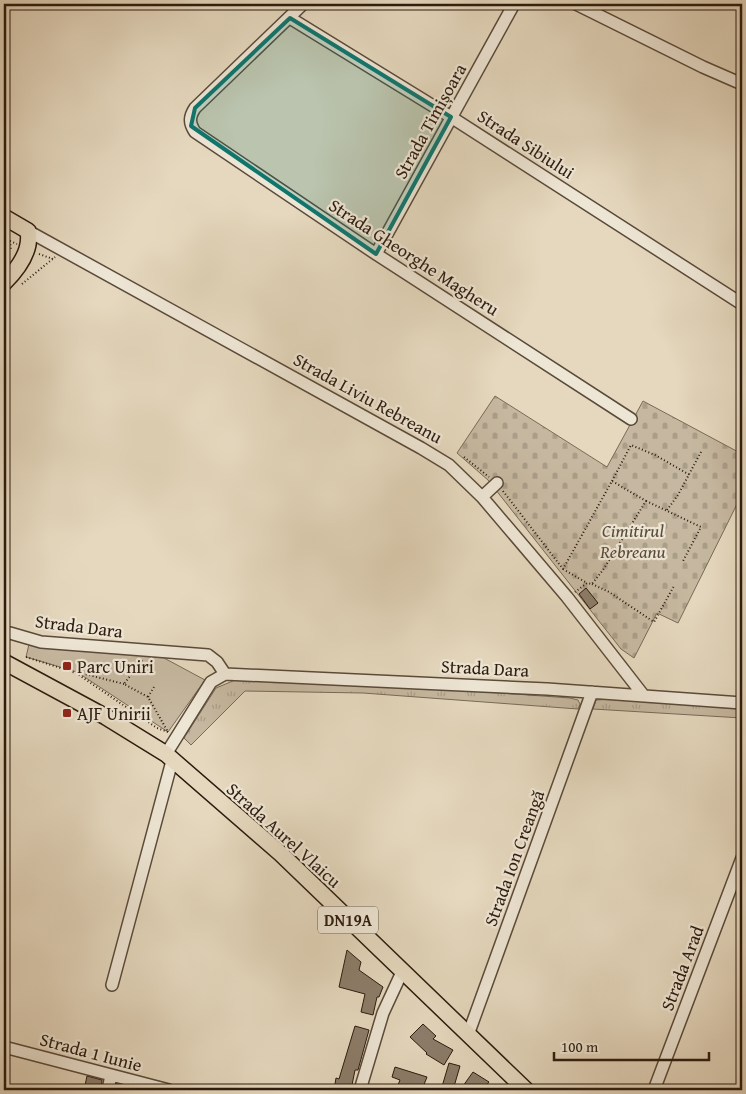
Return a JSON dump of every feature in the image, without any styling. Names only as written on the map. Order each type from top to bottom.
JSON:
[{"type":"main road","name":"Strada Liviu Rebreanu","points":[[4,217],[28,231]]},
{"type":"main road","points":[[10,286],[14,273],[28,248],[30,240],[28,231]]},
{"type":"main road","name":"DN19A","points":[[4,662],[106,717],[169,757]]},
{"type":"main road","name":"Strada Aurel Vlaicu","points":[[169,757],[281,854],[526,1090]]},
{"type":"street","points":[[290,18],[303,4]]},
{"type":"street","name":"Strada Timișoara","points":[[376,254],[514,4]]},
{"type":"street","points":[[576,4],[703,67],[742,84]]},
{"type":"street","name":"Strada Gheorghe Magheru","points":[[290,18],[195,108],[191,114],[191,126],[196,132],[376,254],[631,418]]},
{"type":"street","name":"Strada Sibiului","points":[[290,18],[451,117],[742,304]]},
{"type":"street","name":"Strada Liviu Rebreanu","points":[[28,231],[421,448],[448,465],[482,497],[567,598],[644,696]]},
{"type":"street","points":[[482,497],[497,483]]},
{"type":"street","name":"Strada Dara","points":[[10,633],[41,642],[208,655],[217,662],[225,674],[592,692],[742,703]]},
{"type":"street","points":[[112,985],[169,757],[211,682],[225,674]]},
{"type":"street","name":"Strada Ion Creangă","points":[[468,1035],[592,692]]},
{"type":"street","name":"Strada Arad","points":[[654,1090],[742,858]]},
{"type":"street","points":[[360,1090],[384,1013],[402,972]]},
{"type":"street","name":"Strada 1 Iunie","points":[[4,1047],[169,1090]]},
{"type":"street","points":[[108,1090],[111,1075]]},
{"type":"path","points":[[4,237],[10,241],[12,257]]},
{"type":"path","points":[[21,284],[54,259]]},
{"type":"path","points":[[4,302],[10,286]]},
{"type":"path","points":[[563,569],[631,445],[655,455],[690,475]]},
{"type":"path","points":[[667,510],[690,475],[702,450]]},
{"type":"path","points":[[464,457],[497,483],[563,569],[587,583],[609,592],[654,622],[674,586]]},
{"type":"path","points":[[612,481],[646,501],[701,527],[683,561]]},
{"type":"path","points":[[592,584],[603,570],[646,501]]},
{"type":"path","points":[[567,598],[587,583]]},
{"type":"path","points":[[26,657],[76,673],[124,684],[148,697],[168,732],[157,728],[76,673]]},
{"type":"path","points":[[124,684],[142,660]]},
{"type":"path","points":[[148,697],[154,686]]},
{"type":"highlighted area","points":[[290,18],[451,117],[376,254],[191,126],[195,108]]},
{"type":"green space","name":"Cimitirul Rebreanu","points":[[495,396],[607,467],[643,401],[742,454],[742,494],[678,623],[657,613],[634,658],[621,649],[488,480],[457,453]]},
{"type":"green space","points":[[30,640],[151,651],[205,680],[168,732],[77,672],[26,657]]},
{"type":"green space","points":[[240,678],[375,684],[570,698],[578,700],[580,704],[578,709],[363,693],[245,691],[191,745],[184,738],[216,688]]},
{"type":"green space","points":[[614,699],[742,708],[742,718],[593,709],[596,700]]},
{"type":"building","points":[[586,588],[598,603],[590,609],[579,594]]},
{"type":"building","points":[[347,950],[361,962],[359,970],[383,987],[379,997],[377,997],[373,1015],[361,1012],[365,994],[339,987]]},
{"type":"building","points":[[423,1024],[436,1036],[433,1039],[453,1050],[444,1065],[426,1054],[410,1037]]},
{"type":"building","points":[[355,1026],[369,1030],[358,1070],[355,1070],[351,1090],[334,1090],[336,1078],[339,1079]]},
{"type":"building","points":[[449,1063],[460,1066],[453,1090],[441,1090]]},
{"type":"building","points":[[395,1067],[427,1077],[423,1087],[420,1086],[418,1090],[396,1090],[400,1080],[392,1077]]},
{"type":"building","points":[[473,1072],[489,1082],[483,1090],[470,1090],[463,1086]]},
{"type":"building","points":[[87,1076],[102,1080],[101,1090],[84,1090]]},
{"type":"place","name":"Parc Uniri","points":[[67,666]]},
{"type":"place","name":"AJF Unirii","points":[[67,713]]}]
